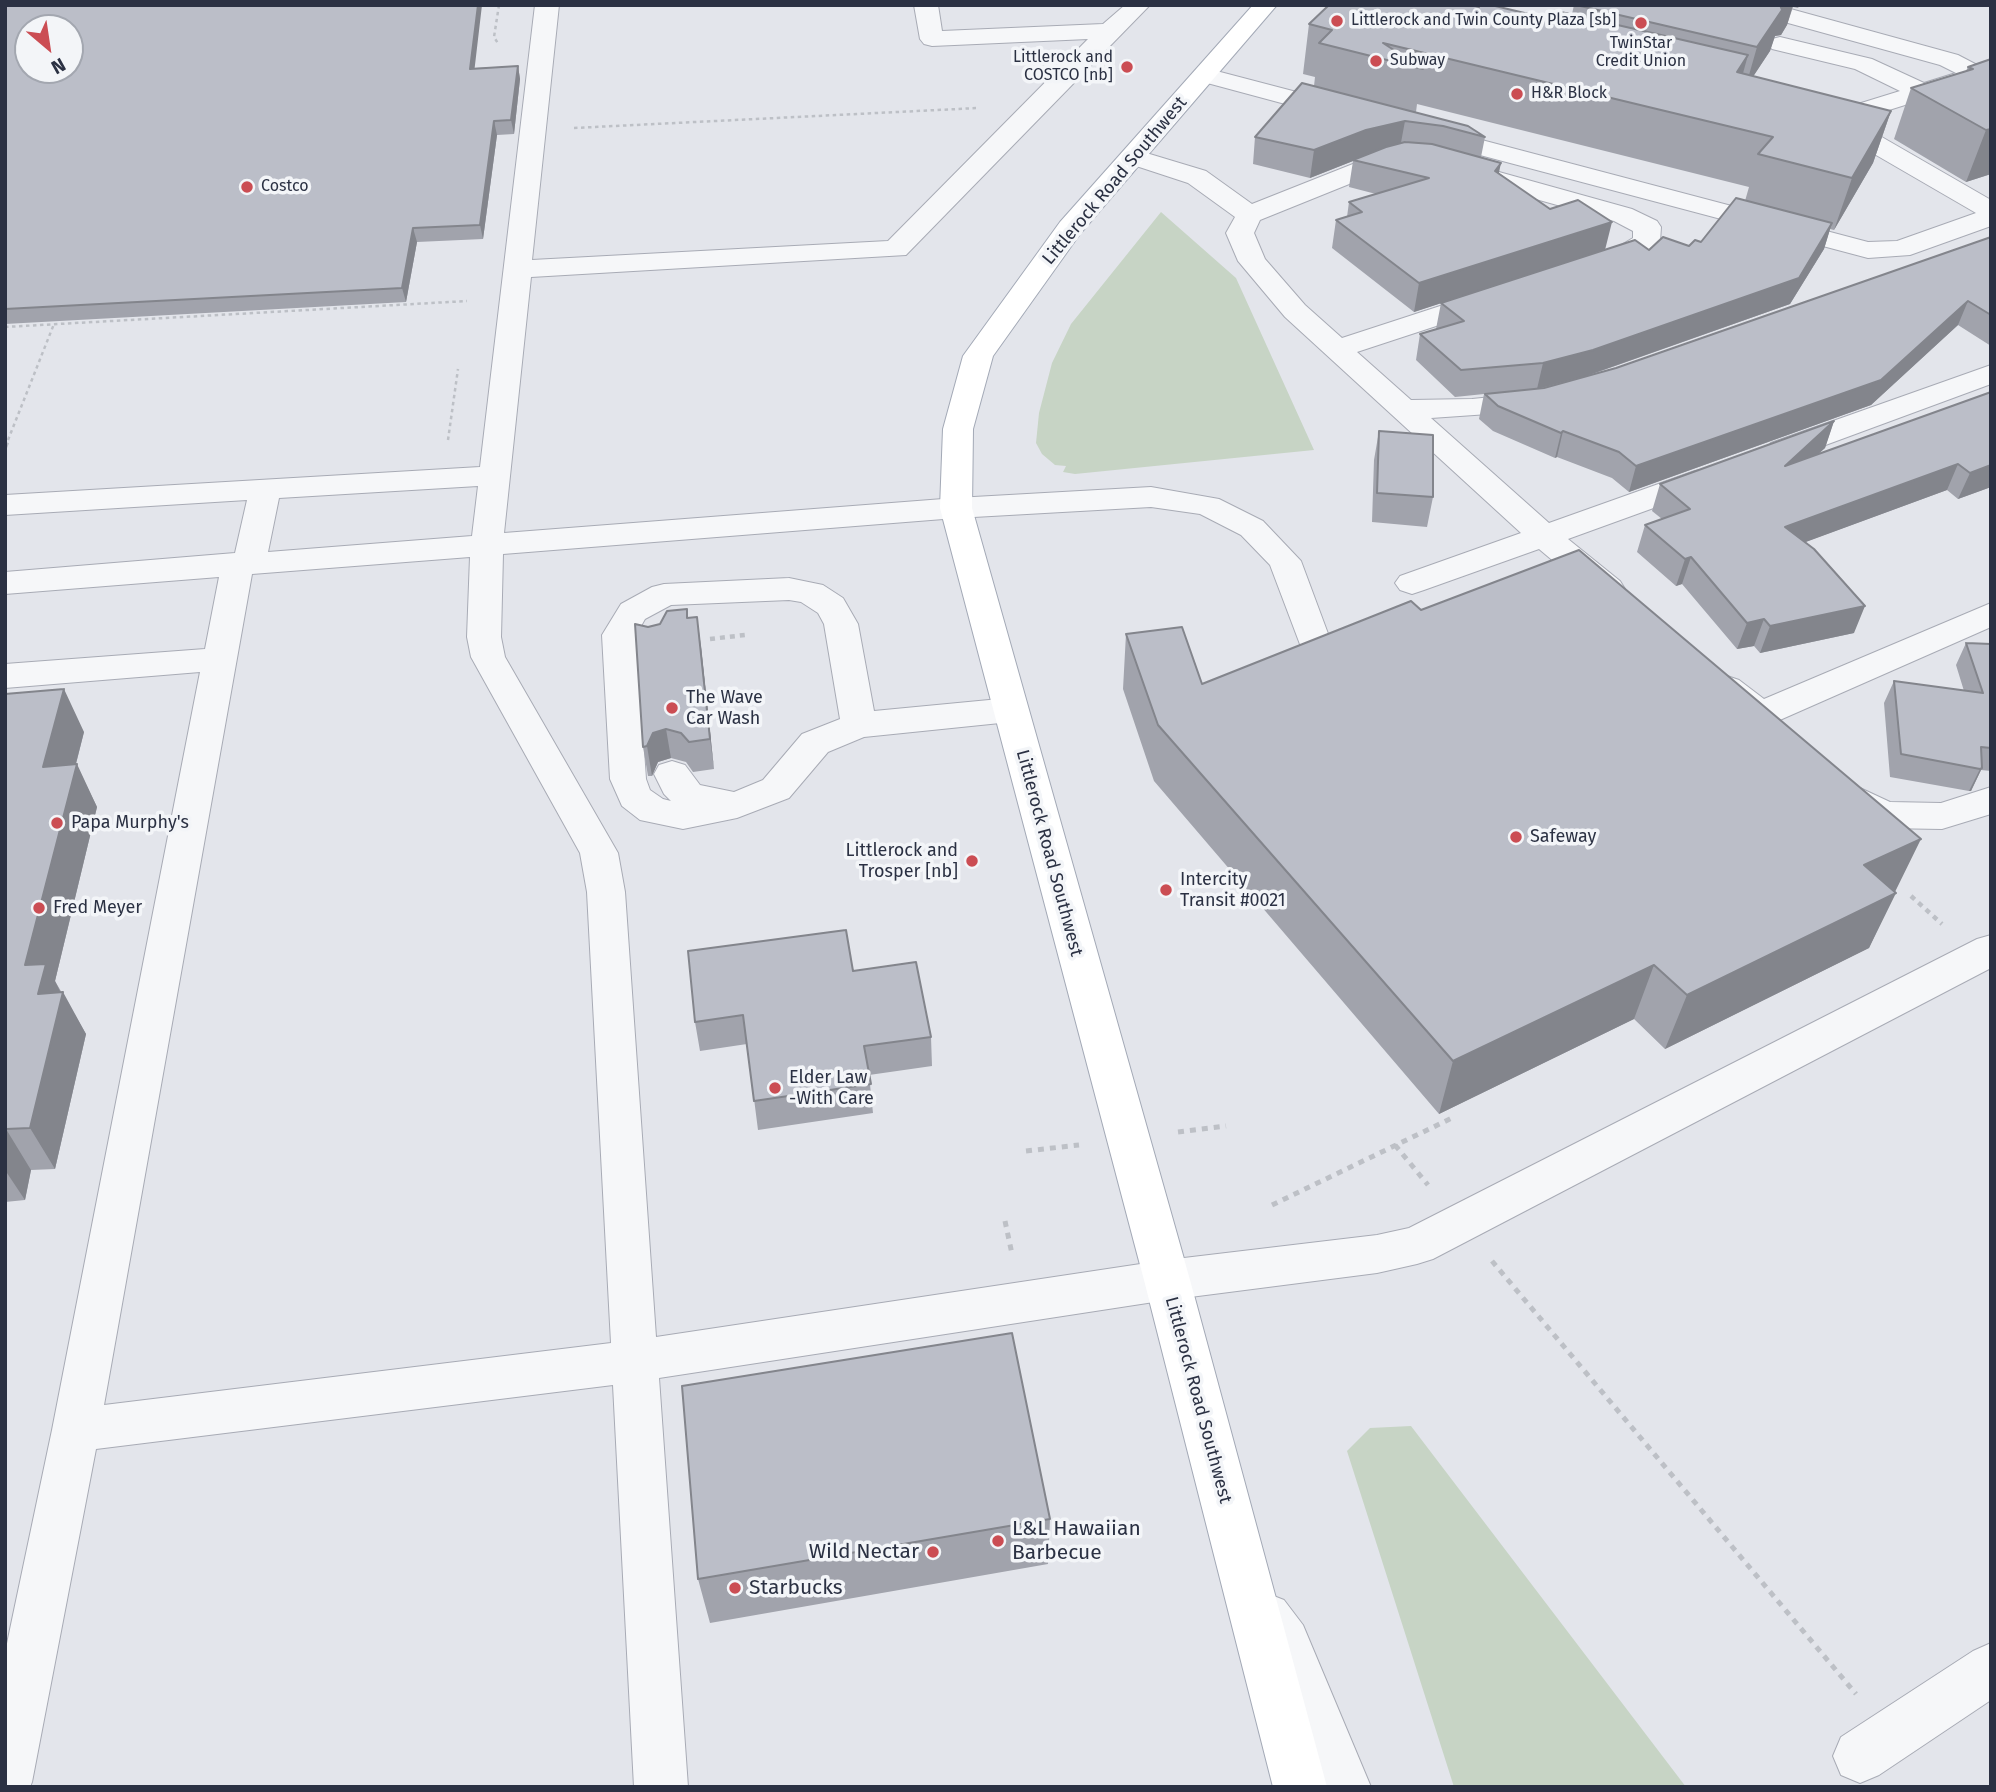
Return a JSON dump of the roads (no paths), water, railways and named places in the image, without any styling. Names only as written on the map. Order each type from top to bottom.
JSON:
[{"type":"main road","name":"Littlerock Road Southwest","points":[[1266,5],[1070,228],[978,356],[958,429],[956,508],[1167,1280],[1300,1787]]},
{"type":"street","points":[[547,5],[487,545],[484,637],[488,657],[599,853],[606,892],[660,1787]]},
{"type":"street","points":[[926,5],[932,39],[1109,31]]},
{"type":"street","points":[[518,270],[896,249],[1109,31],[1139,5]]},
{"type":"street","points":[[1749,5],[1984,72]]},
{"type":"street","points":[[1780,44],[1863,64],[1922,92]]},
{"type":"street","points":[[1833,120],[1984,72]]},
{"type":"street","points":[[1205,75],[1361,116]]},
{"type":"street","points":[[1793,110],[1833,120],[1991,211]]},
{"type":"street","points":[[1413,130],[1868,250],[1900,249],[1991,217]]},
{"type":"street","points":[[1133,156],[1197,177],[1248,215]]},
{"type":"street","points":[[1572,273],[1623,256],[1646,242],[1647,227],[1623,215],[1429,161],[1400,159],[1372,166],[1248,215],[1240,233],[1252,261],[1295,311],[1544,536],[1630,607]]},
{"type":"street","points":[[1899,277],[1991,244]]},
{"type":"street","points":[[1339,348],[1507,294]]},
{"type":"street","points":[[1412,583],[1991,373]]},
{"type":"street","points":[[1405,409],[1472,408],[1538,401],[1562,395]]},
{"type":"street","points":[[5,505],[494,476]]},
{"type":"street","points":[[5,1782],[76,1430],[218,659],[265,490]]},
{"type":"street","points":[[5,583],[956,508],[1151,497],[1208,506],[1252,528],[1285,561],[1312,639]]},
{"type":"street","points":[[859,725],[841,624],[831,606],[811,593],[789,589],[677,592],[654,599],[633,612],[619,635],[628,779],[635,797],[653,811],[683,816],[737,805],[776,789],[815,743],[859,725],[1010,710]]},
{"type":"street","points":[[652,643],[650,611],[654,599]]},
{"type":"street","points":[[1760,714],[1991,614]]},
{"type":"street","points":[[5,676],[218,659]]},
{"type":"street","points":[[1706,670],[1760,714],[1784,745]]},
{"type":"street","points":[[672,774],[677,785],[689,796],[737,805]]},
{"type":"street","points":[[1818,776],[1884,815],[1942,816],[1991,800]]},
{"type":"street","points":[[76,1430],[634,1361],[1167,1280],[1377,1254],[1417,1245],[1991,950]]},
{"type":"street","points":[[1249,1595],[1285,1643],[1344,1787]]},
{"type":"street","points":[[1875,1745],[1991,1669]]},
{"type":"place","name":"Littlerock and Twin County Plaza [sb]","points":[[1337,21]]},
{"type":"place","name":"TwinStar Credit Union","points":[[1641,23]]},
{"type":"place","name":"Subway","points":[[1376,61]]},
{"type":"place","name":"Littlerock and COSTCO [nb]","points":[[1127,67]]},
{"type":"place","name":"H&R Block","points":[[1517,94]]},
{"type":"place","name":"Costco","points":[[247,187]]},
{"type":"place","name":"The Wave Car Wash","points":[[672,708]]},
{"type":"place","name":"Papa Murphy's","points":[[57,823]]},
{"type":"place","name":"Safeway","points":[[1516,837]]},
{"type":"place","name":"Littlerock and Trosper [nb]","points":[[972,861]]},
{"type":"place","name":"Intercity Transit #0021","points":[[1166,890]]},
{"type":"place","name":"Fred Meyer","points":[[39,908]]},
{"type":"place","name":"Elder Law -With Care","points":[[775,1088]]},
{"type":"place","name":"L&L Hawaiian Barbecue","points":[[998,1541]]},
{"type":"place","name":"Wild Nectar","points":[[933,1552]]},
{"type":"place","name":"Starbucks","points":[[735,1588]]}]
